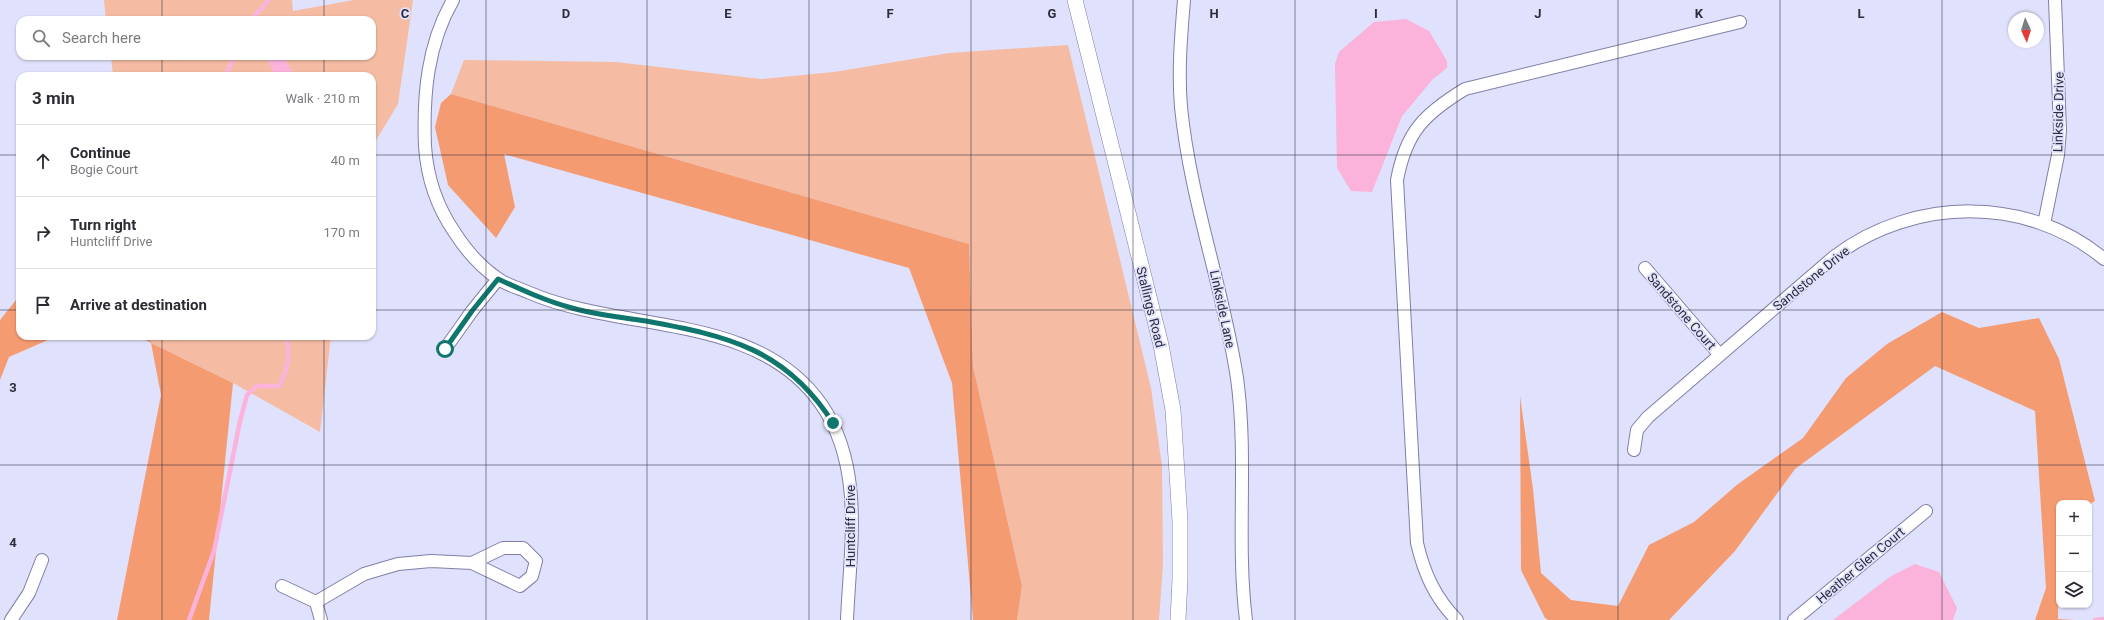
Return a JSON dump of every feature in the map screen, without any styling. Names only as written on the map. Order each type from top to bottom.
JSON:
[{"type":"street","name":"Huntcliff Drive","points":[[453,0],[439,28],[428,74],[424,126],[426,154],[434,193],[449,224],[469,252],[498,279],[544,299],[572,308],[647,321],[738,343],[771,358],[803,383],[820,403],[833,423],[844,453],[849,473],[852,509],[848,620]]},
{"type":"street","name":"Stallings Road","points":[[1075,0],[1161,344],[1172,410],[1180,521],[1178,620]]},
{"type":"street","name":"Linkside Lane","points":[[1184,0],[1180,48],[1181,107],[1189,160],[1230,342],[1237,380],[1240,425],[1242,588],[1246,620]]},
{"type":"street","name":"Linkside Drive","points":[[2044,224],[2058,155],[2060,130],[2055,0]]},
{"type":"street","points":[[1457,620],[1432,589],[1422,566],[1417,543],[1397,180],[1402,156],[1408,140],[1428,116],[1446,100],[1465,89],[1740,22]]},
{"type":"street","name":"Sandstone Drive","points":[[1634,450],[1637,430],[1648,417],[1719,354],[1835,256],[1858,240],[1885,227],[1928,214],[1971,210],[2009,214],[2044,224],[2072,238],[2104,259]]},
{"type":"street","name":"Sandstone Court","points":[[1645,268],[1719,354]]},
{"type":"street","points":[[445,349],[472,311],[498,279]]},
{"type":"street","name":"Heather Glen Court","points":[[1794,620],[1926,511]]},
{"type":"street","points":[[316,602],[344,584],[388,566],[431,561],[472,563],[520,586],[532,576],[536,561],[523,548],[503,548],[472,563]]},
{"type":"street","points":[[11,620],[30,593],[42,560]]},
{"type":"street","points":[[282,586],[300,596],[316,602]]},
{"type":"street","points":[[316,602],[321,620]]},
{"type":"shaded area","points":[[104,0],[292,0],[293,11],[354,0],[413,0],[398,104],[376,140],[376,72],[113,72],[111,60],[376,60],[376,16],[106,16]]},
{"type":"shaded area","points":[[1406,19],[1429,31],[1447,61],[1447,68],[1433,79],[1402,116],[1372,192],[1351,191],[1337,168],[1335,64],[1339,52],[1374,22]]},
{"type":"shaded area","points":[[1068,45],[1151,388],[1162,466],[1163,564],[1159,620],[1017,620],[1022,586],[973,366],[969,244],[451,94],[464,60],[616,62],[761,79],[834,72],[949,53]]},
{"type":"shaded area","points":[[268,60],[285,60],[293,72],[273,72]]},
{"type":"shaded area","points":[[451,94],[969,244],[973,366],[1022,586],[1017,620],[973,620],[952,383],[909,268],[504,154],[515,207],[496,238],[448,185],[435,127],[441,103]]},
{"type":"shaded area","points":[[16,300],[16,340],[48,340],[9,357],[0,380],[0,320]]},
{"type":"shaded area","points":[[1942,312],[1979,328],[2039,318],[2059,359],[2095,501],[2092,503],[2092,500],[2056,500],[2056,608],[2058,608],[2058,619],[2074,620],[2035,620],[2046,588],[2035,411],[1935,366],[1795,469],[1735,551],[1669,620],[1548,620],[1545,618],[1521,570],[1520,396],[1533,489],[1541,573],[1571,600],[1618,606],[1649,545],[1694,522],[1738,484],[1803,438],[1846,378],[1887,344]]},
{"type":"shaded area","points":[[151,340],[331,340],[320,432],[233,383],[151,343]]},
{"type":"shaded area","points":[[151,343],[233,383],[209,620],[117,620],[161,395]]},
{"type":"shaded area","points":[[1915,564],[1939,572],[1957,608],[1953,620],[1833,620],[1891,576]]},
{"type":"waterway","points":[[255,16],[269,0]]},
{"type":"waterway","points":[[227,72],[233,60]]},
{"type":"waterway","points":[[189,620],[214,551],[240,421],[247,395],[257,386],[279,386],[285,374],[288,362],[287,340]]},
{"type":"waterway","points":[[2095,620],[2104,619]]},
{"type":"route","points":[[445,349],[472,311],[485,297],[498,279],[544,299],[572,308],[602,315],[647,321],[721,338],[757,351],[771,358],[787,369],[803,383],[820,403],[833,423]]}]
